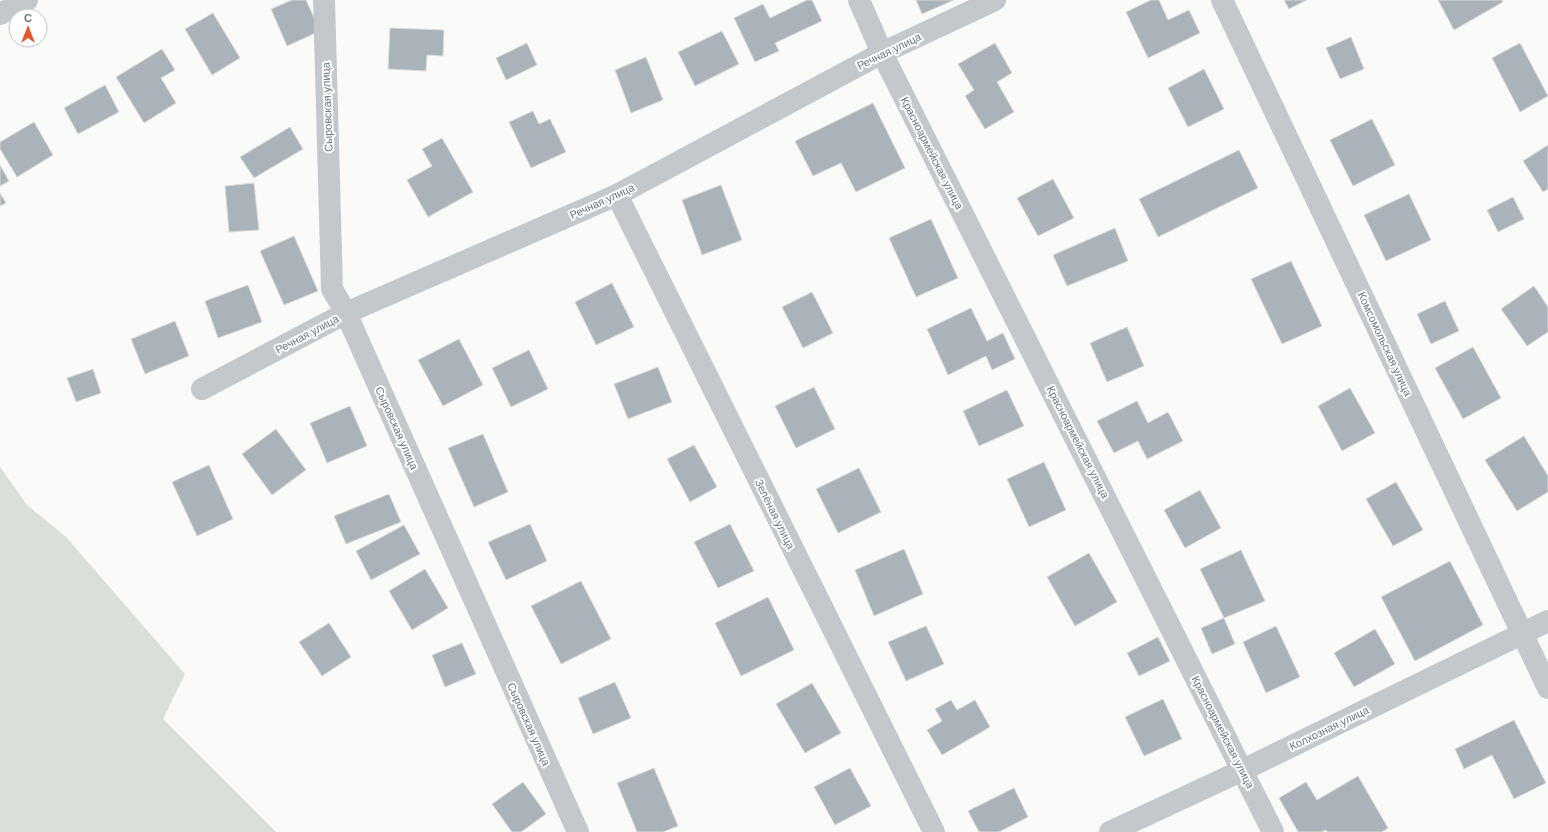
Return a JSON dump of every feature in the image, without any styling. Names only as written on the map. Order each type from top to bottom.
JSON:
[{"type":"street","points":[[0,14],[27,0]]},
{"type":"street","name":"Сыровская улица","points":[[324,0],[332,289],[346,313],[578,832]]},
{"type":"street","name":"Красноармейская улица","points":[[859,0],[882,53],[1273,832]]},
{"type":"street","name":"Речная улица","points":[[202,389],[346,313],[617,195],[882,53],[996,0]]},
{"type":"street","name":"Комсомольская улица","points":[[1222,0],[1548,688]]},
{"type":"street","name":"Зелёная улица","points":[[617,195],[934,832]]},
{"type":"street","name":"Колхозная улица","points":[[1110,832],[1242,770],[1548,621]]},
{"type":"shaded area","points":[[0,467],[27,505],[66,537],[185,674],[163,719],[276,832],[0,832]]},
{"type":"building","points":[[292,0],[306,0],[320,31],[287,46],[271,9]]},
{"type":"building","points":[[807,0],[812,0],[822,21],[775,43],[779,51],[755,62],[734,18],[763,4],[770,18]]},
{"type":"building","points":[[916,0],[954,0],[922,14]]},
{"type":"building","points":[[1151,0],[1159,0],[1168,20],[1189,10],[1200,33],[1148,58],[1126,12]]},
{"type":"building","points":[[1284,0],[1307,0],[1289,9]]},
{"type":"building","points":[[1438,0],[1502,0],[1503,2],[1454,30]]},
{"type":"building","points":[[213,13],[240,58],[212,75],[185,29]]},
{"type":"building","points":[[390,28],[444,30],[443,56],[427,55],[426,71],[388,69]]},
{"type":"building","points":[[722,31],[739,64],[695,86],[678,52]]},
{"type":"building","points":[[1351,37],[1364,69],[1340,79],[1326,48]]},
{"type":"building","points":[[527,43],[537,65],[506,80],[496,58]]},
{"type":"building","points":[[995,43],[1012,73],[997,82],[1014,112],[985,129],[965,96],[974,90],[958,64]]},
{"type":"building","points":[[1520,43],[1548,96],[1520,112],[1492,58]]},
{"type":"building","points":[[162,49],[175,70],[161,78],[176,103],[144,123],[116,77]]},
{"type":"building","points":[[646,57],[663,100],[631,113],[615,70]]},
{"type":"building","points":[[1204,69],[1224,109],[1188,127],[1168,88]]},
{"type":"building","points":[[105,85],[119,112],[78,134],[64,108]]},
{"type":"building","points":[[873,103],[905,168],[856,192],[841,163],[813,176],[795,141]]},
{"type":"building","points":[[533,111],[539,124],[550,119],[566,152],[531,168],[509,122]]},
{"type":"building","points":[[1372,119],[1395,165],[1353,186],[1330,140]]},
{"type":"building","points":[[34,122],[53,155],[17,177],[0,149],[0,142]]},
{"type":"building","points":[[290,127],[303,149],[254,178],[240,157]]},
{"type":"building","points":[[442,138],[473,192],[428,217],[407,180],[432,166],[422,149]]},
{"type":"building","points":[[1548,145],[1548,189],[1543,192],[1523,161]]},
{"type":"building","points":[[1239,150],[1258,188],[1158,237],[1139,199]]},
{"type":"building","points":[[0,165],[9,181],[0,186]]},
{"type":"building","points":[[1053,179],[1074,218],[1038,236],[1017,198]]},
{"type":"building","points":[[254,183],[259,230],[229,232],[225,186]]},
{"type":"building","points":[[721,185],[742,240],[702,255],[682,200]]},
{"type":"building","points":[[0,193],[6,203],[0,206]]},
{"type":"building","points":[[1409,194],[1431,240],[1386,261],[1364,215]]},
{"type":"building","points":[[1513,197],[1524,219],[1498,232],[1487,210]]},
{"type":"building","points":[[931,219],[958,278],[916,297],[889,238]]},
{"type":"building","points":[[1115,228],[1128,261],[1067,286],[1053,255]]},
{"type":"building","points":[[294,236],[318,291],[284,305],[260,251]]},
{"type":"building","points":[[1291,261],[1322,326],[1282,344],[1251,279]]},
{"type":"building","points":[[612,283],[634,327],[596,345],[575,302]]},
{"type":"building","points":[[248,285],[262,322],[218,338],[205,301]]},
{"type":"building","points":[[1534,286],[1548,307],[1548,332],[1527,346],[1501,309]]},
{"type":"building","points":[[812,292],[833,333],[803,348],[782,307]]},
{"type":"building","points":[[1445,301],[1459,331],[1431,344],[1417,314]]},
{"type":"building","points":[[971,308],[987,341],[1003,333],[1015,359],[992,370],[986,356],[948,375],[927,329]]},
{"type":"building","points":[[175,321],[189,356],[145,374],[131,339]]},
{"type":"building","points":[[1127,327],[1144,366],[1107,382],[1090,343]]},
{"type":"building","points":[[459,339],[483,385],[443,406],[418,360]]},
{"type":"building","points":[[1473,347],[1501,398],[1463,419],[1435,368]]},
{"type":"building","points":[[529,350],[548,389],[511,407],[492,368]]},
{"type":"building","points":[[658,367],[672,402],[628,419],[614,384]]},
{"type":"building","points":[[93,369],[101,393],[76,402],[67,378]]},
{"type":"building","points":[[814,387],[835,429],[796,448],[775,406]]},
{"type":"building","points":[[1350,388],[1375,433],[1342,451],[1318,406]]},
{"type":"building","points":[[1007,390],[1024,426],[979,446],[963,411]]},
{"type":"building","points":[[1137,401],[1148,423],[1168,412],[1183,441],[1147,459],[1138,441],[1114,453],[1097,421]]},
{"type":"building","points":[[350,406],[367,446],[327,463],[310,423]]},
{"type":"building","points":[[276,429],[306,470],[272,495],[242,454]]},
{"type":"building","points":[[483,434],[508,492],[474,507],[448,448]]},
{"type":"building","points":[[1524,436],[1548,476],[1548,492],[1517,511],[1485,460]]},
{"type":"building","points":[[694,445],[717,487],[690,502],[667,459]]},
{"type":"building","points":[[1044,462],[1066,510],[1029,527],[1007,479]]},
{"type":"building","points":[[209,465],[233,519],[197,536],[172,482]]},
{"type":"building","points":[[859,468],[881,512],[838,533],[816,489]]},
{"type":"building","points":[[1396,482],[1423,530],[1393,546],[1366,499]]},
{"type":"building","points":[[1200,490],[1221,528],[1185,548],[1164,510]]},
{"type":"building","points":[[389,494],[401,522],[346,544],[334,516]]},
{"type":"building","points":[[530,524],[547,561],[506,580],[488,542]]},
{"type":"building","points":[[730,524],[754,571],[718,588],[694,542]]},
{"type":"building","points":[[404,525],[420,554],[371,580],[356,551]]},
{"type":"building","points":[[904,549],[923,594],[874,616],[855,570]]},
{"type":"building","points":[[1241,550],[1265,601],[1224,618],[1200,569]]},
{"type":"building","points":[[1089,553],[1117,602],[1075,626],[1047,577]]},
{"type":"building","points":[[1450,561],[1483,625],[1415,661],[1381,597]]},
{"type":"building","points":[[425,569],[448,608],[412,630],[389,591]]},
{"type":"building","points":[[581,581],[611,639],[561,664],[531,606]]},
{"type":"building","points":[[768,597],[794,650],[741,676],[715,623]]},
{"type":"building","points":[[1224,618],[1235,644],[1212,654],[1201,628]]},
{"type":"building","points":[[329,623],[351,657],[322,676],[299,642]]},
{"type":"building","points":[[926,626],[944,664],[906,681],[888,642]]},
{"type":"building","points":[[1276,626],[1300,677],[1266,693],[1243,642]]},
{"type":"building","points":[[1375,629],[1395,664],[1354,687],[1334,653]]},
{"type":"building","points":[[1158,637],[1170,661],[1139,676],[1127,653]]},
{"type":"building","points":[[462,643],[476,674],[445,687],[432,655]]},
{"type":"building","points":[[615,682],[631,718],[593,734],[578,698]]},
{"type":"building","points":[[812,683],[841,733],[805,753],[776,704]]},
{"type":"building","points":[[1163,699],[1182,739],[1144,756],[1125,717]]},
{"type":"building","points":[[951,700],[957,710],[975,700],[990,727],[942,755],[927,730],[942,721],[935,709]]},
{"type":"building","points":[[1514,720],[1546,783],[1514,799],[1492,755],[1464,769],[1455,749]]},
{"type":"building","points":[[654,768],[678,826],[663,832],[637,832],[617,783]]},
{"type":"building","points":[[850,768],[871,806],[835,825],[814,787]]},
{"type":"building","points":[[1358,776],[1388,828],[1382,832],[1327,832],[1326,830],[1322,832],[1298,832],[1279,798],[1306,782],[1317,800]]},
{"type":"building","points":[[523,782],[546,814],[521,832],[512,832],[492,804]]},
{"type":"building","points":[[1014,788],[1028,817],[999,832],[979,832],[968,811]]}]
